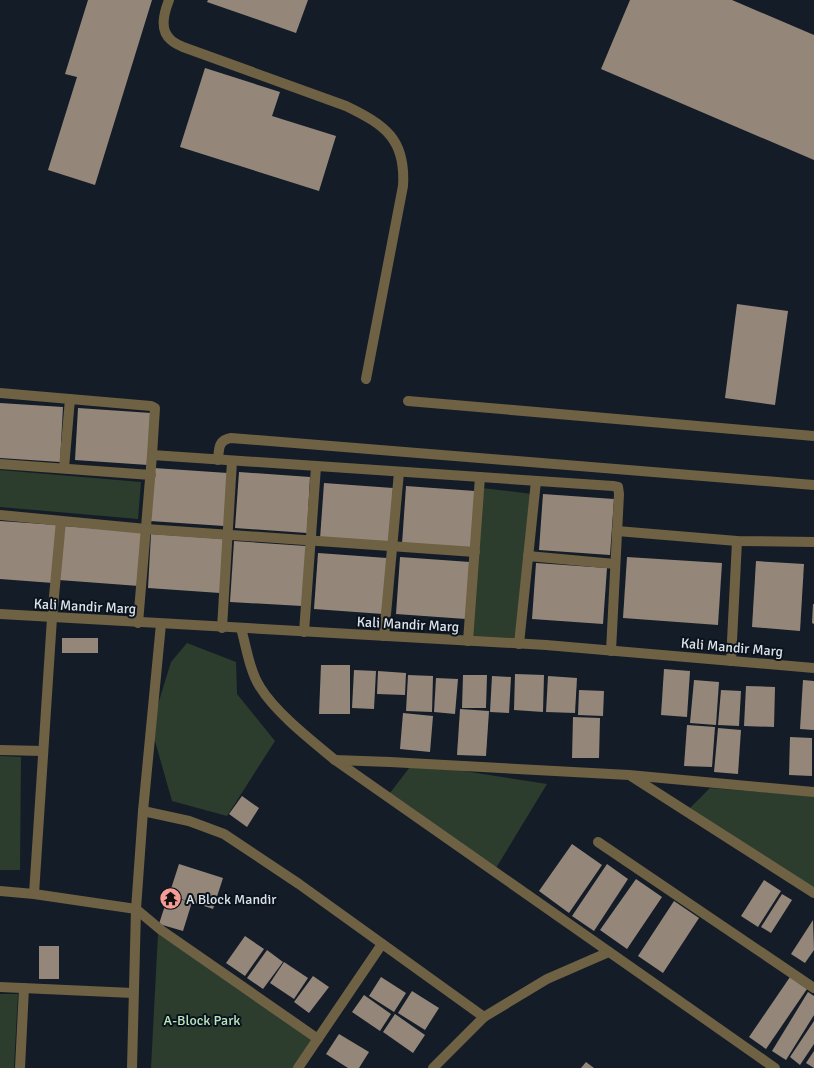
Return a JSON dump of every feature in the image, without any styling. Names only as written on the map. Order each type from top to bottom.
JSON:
[{"type":"street","points":[[169,0],[163,23],[171,40],[183,47],[352,109],[371,118],[383,127],[392,137],[399,149],[404,174],[403,186],[366,379]]},
{"type":"street","points":[[0,393],[151,406],[155,408],[151,475],[138,623]]},
{"type":"street","points":[[64,468],[70,399]]},
{"type":"street","points":[[408,401],[814,436]]},
{"type":"street","points":[[218,460],[221,442],[225,439],[231,438],[814,485]]},
{"type":"street","points":[[152,455],[618,487],[619,494],[610,651]]},
{"type":"street","points":[[222,628],[232,461]]},
{"type":"street","points":[[0,464],[151,475]]},
{"type":"street","points":[[304,632],[316,467]]},
{"type":"street","points":[[384,636],[399,472]]},
{"type":"street","points":[[468,641],[480,478]]},
{"type":"street","points":[[519,644],[536,481]]},
{"type":"street","points":[[0,515],[146,529],[474,552]]},
{"type":"street","points":[[34,894],[52,618],[61,521]]},
{"type":"street","points":[[617,531],[737,541],[814,542]]},
{"type":"street","points":[[731,661],[737,541]]},
{"type":"street","points":[[528,556],[615,564]]},
{"type":"street","name":"Kali Mandir Marg","points":[[0,614],[519,644],[814,668]]},
{"type":"street","points":[[132,1068],[136,909],[143,811],[160,624]]},
{"type":"street","points":[[241,628],[251,665],[259,687],[275,706],[299,730],[335,760],[775,1068]]},
{"type":"street","points":[[0,750],[43,751]]},
{"type":"street","points":[[335,760],[630,775],[814,792]]},
{"type":"street","points":[[630,775],[814,893]]},
{"type":"street","points":[[143,811],[189,821],[224,834],[299,884],[484,1017]]},
{"type":"street","points":[[598,842],[814,988]]},
{"type":"street","points":[[0,891],[34,894],[136,909],[161,930],[318,1039]]},
{"type":"street","points":[[298,1068],[382,944]]},
{"type":"street","points":[[433,1068],[484,1017],[547,979],[609,952]]},
{"type":"street","points":[[0,987],[133,994]]},
{"type":"street","points":[[20,1068],[24,988]]},
{"type":"green space","points":[[0,470],[141,482],[138,519],[0,507]]},
{"type":"green space","points":[[482,488],[532,494],[517,641],[471,639]]},
{"type":"green space","points":[[187,643],[236,662],[237,694],[275,741],[227,816],[172,801],[151,727],[171,662]]},
{"type":"green space","points":[[0,756],[21,757],[20,870],[0,870]]},
{"type":"green space","points":[[413,763],[547,784],[496,868],[390,793]]},
{"type":"green space","points":[[710,788],[814,796],[814,888],[690,808]]},
{"type":"green space","name":"A-Block Park","points":[[158,934],[318,1039],[297,1068],[151,1068]]},
{"type":"green space","points":[[0,994],[18,994],[14,1068],[0,1068]]},
{"type":"building","points":[[88,0],[152,0],[95,185],[48,170],[77,77],[65,74]]},
{"type":"building","points":[[208,0],[308,0],[296,33],[207,2]]},
{"type":"building","points":[[630,0],[732,0],[814,35],[814,160],[601,69]]},
{"type":"building","points":[[205,68],[280,92],[272,116],[336,136],[319,191],[180,147]]},
{"type":"building","points":[[737,304],[788,311],[775,405],[725,398]]},
{"type":"building","points":[[0,403],[63,407],[60,462],[0,458]]},
{"type":"building","points":[[78,408],[151,413],[148,465],[75,460]]},
{"type":"building","points":[[154,468],[228,473],[224,526],[150,521]]},
{"type":"building","points":[[239,472],[310,477],[307,533],[235,528]]},
{"type":"building","points":[[324,483],[393,488],[389,543],[320,539]]},
{"type":"building","points":[[406,486],[475,491],[471,549],[402,544]]},
{"type":"building","points":[[543,494],[614,499],[610,555],[539,550]]},
{"type":"building","points":[[0,521],[57,525],[53,583],[0,579]]},
{"type":"building","points":[[63,526],[142,532],[139,586],[59,580]]},
{"type":"building","points":[[151,534],[224,539],[220,593],[148,588]]},
{"type":"building","points":[[234,541],[306,546],[302,606],[230,602]]},
{"type":"building","points":[[318,553],[387,558],[383,614],[314,609]]},
{"type":"building","points":[[400,557],[470,562],[466,619],[396,614]]},
{"type":"building","points":[[627,557],[722,563],[718,625],[623,618]]},
{"type":"building","points":[[756,561],[804,564],[800,631],[752,627]]},
{"type":"building","points":[[536,563],[607,568],[603,624],[532,619]]},
{"type":"building","points":[[814,604],[814,624],[812,623]]},
{"type":"building","points":[[62,638],[98,638],[98,653],[62,653]]},
{"type":"building","points":[[321,665],[350,665],[350,714],[319,714]]},
{"type":"building","points":[[664,669],[690,671],[687,717],[661,715]]},
{"type":"building","points":[[354,670],[376,671],[374,709],[352,708]]},
{"type":"building","points":[[378,671],[406,673],[405,695],[377,694]]},
{"type":"building","points":[[515,674],[544,675],[543,712],[514,710]]},
{"type":"building","points":[[408,675],[433,676],[432,712],[406,711]]},
{"type":"building","points":[[463,675],[487,675],[486,708],[462,708]]},
{"type":"building","points":[[492,676],[511,677],[509,713],[490,712]]},
{"type":"building","points":[[548,676],[577,678],[575,713],[546,712]]},
{"type":"building","points":[[436,678],[458,679],[455,714],[434,712]]},
{"type":"building","points":[[694,680],[719,682],[716,725],[690,723]]},
{"type":"building","points":[[803,680],[814,681],[814,730],[800,729]]},
{"type":"building","points":[[746,686],[775,687],[774,727],[744,726]]},
{"type":"building","points":[[579,690],[604,691],[603,716],[578,715]]},
{"type":"building","points":[[721,690],[741,691],[739,726],[718,725]]},
{"type":"building","points":[[460,709],[489,711],[486,756],[457,755]]},
{"type":"building","points":[[403,713],[433,716],[430,752],[400,749]]},
{"type":"building","points":[[573,717],[600,718],[599,758],[572,758]]},
{"type":"building","points":[[687,725],[715,727],[712,767],[684,766]]},
{"type":"building","points":[[718,728],[741,730],[738,774],[714,772]]},
{"type":"building","points":[[790,737],[812,738],[812,776],[789,775]]},
{"type":"building","points":[[242,796],[259,808],[247,827],[229,814]]},
{"type":"building","points":[[572,844],[602,865],[569,913],[539,891]]},
{"type":"building","points":[[179,864],[223,878],[213,909],[192,902],[183,931],[159,924],[168,896],[190,902],[169,895]]},
{"type":"building","points":[[607,864],[628,879],[594,931],[572,916]]},
{"type":"building","points":[[636,879],[662,897],[627,949],[600,930]]},
{"type":"building","points":[[764,880],[781,891],[758,927],[741,916]]},
{"type":"building","points":[[782,894],[792,900],[771,933],[761,927]]},
{"type":"building","points":[[674,901],[699,918],[663,973],[638,956]]},
{"type":"building","points":[[813,920],[814,950],[805,963],[791,954]]},
{"type":"building","points":[[245,936],[264,949],[245,976],[226,963]]},
{"type":"building","points":[[39,946],[59,946],[59,979],[39,979]]},
{"type":"building","points":[[267,950],[283,962],[263,989],[247,978]]},
{"type":"building","points":[[284,962],[308,978],[294,999],[270,983]]},
{"type":"building","points":[[313,976],[329,987],[309,1013],[294,1002]]},
{"type":"building","points":[[381,977],[406,993],[394,1012],[369,996]]},
{"type":"building","points":[[790,977],[807,989],[766,1049],[749,1037]]},
{"type":"building","points":[[412,991],[439,1008],[425,1030],[398,1013]]},
{"type":"building","points":[[808,992],[814,996],[814,1015],[786,1060],[772,1051]]},
{"type":"building","points":[[364,995],[391,1014],[380,1031],[352,1012]]},
{"type":"building","points":[[395,1014],[425,1035],[413,1053],[383,1032]]},
{"type":"building","points":[[814,1021],[814,1044],[800,1065],[790,1057]]},
{"type":"building","points":[[339,1034],[369,1052],[359,1068],[348,1068],[326,1054]]},
{"type":"building","points":[[814,1051],[814,1068],[806,1063]]},
{"type":"building","points":[[586,1062],[594,1068],[581,1068]]},
{"type":"place","name":"A Block Mandir","points":[[171,899]]}]
